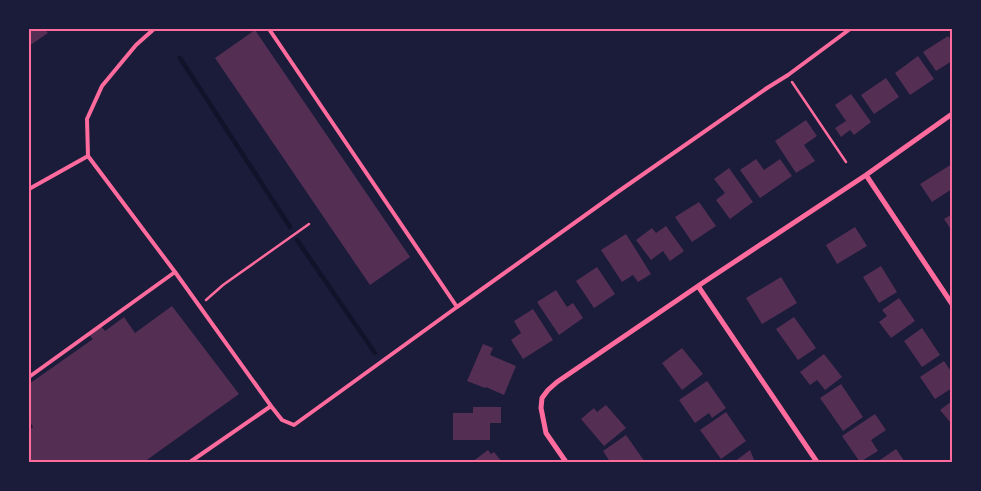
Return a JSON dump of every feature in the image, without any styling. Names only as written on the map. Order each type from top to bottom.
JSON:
[{"type":"street","points":[[566,462],[546,433],[541,408],[542,398],[548,390],[698,286],[866,175],[952,114]]},
{"type":"street","points":[[866,175],[952,304]]},
{"type":"street","points":[[698,286],[817,462]]},
{"type":"lane","points":[[154,29],[136,44],[102,86],[87,119],[88,156],[175,272],[271,406],[282,420],[294,425],[619,191],[788,75],[850,29]]},
{"type":"lane","points":[[270,29],[457,307]]},
{"type":"lane","points":[[29,189],[88,156]]},
{"type":"lane","points":[[29,376],[175,272]]},
{"type":"lane","points":[[190,462],[271,406]]},
{"type":"path","points":[[788,75],[846,162]]},
{"type":"path","points":[[200,307],[223,284],[309,224]]},
{"type":"building","points":[[29,29],[44,29],[48,33],[29,46]]},
{"type":"building","points":[[255,30],[410,257],[370,285],[215,58]]},
{"type":"building","points":[[948,36],[952,41],[952,61],[936,71],[923,52]]},
{"type":"building","points":[[918,56],[934,79],[910,95],[895,73]]},
{"type":"building","points":[[886,78],[899,97],[874,114],[861,95]]},
{"type":"building","points":[[851,94],[871,122],[854,135],[850,130],[841,137],[835,128],[846,121],[835,105]]},
{"type":"building","points":[[806,120],[817,136],[804,145],[815,161],[796,173],[775,141]]},
{"type":"building","points":[[756,159],[764,170],[780,159],[792,176],[760,198],[740,170]]},
{"type":"building","points":[[952,164],[952,189],[932,202],[920,184]]},
{"type":"building","points":[[729,168],[753,202],[730,219],[716,200],[725,193],[714,179]]},
{"type":"building","points":[[699,202],[716,226],[692,242],[675,217]]},
{"type":"building","points":[[952,214],[952,231],[944,219]]},
{"type":"building","points":[[666,226],[684,251],[670,261],[663,251],[651,260],[636,240],[652,228],[656,233]]},
{"type":"building","points":[[855,227],[867,246],[837,264],[826,245]]},
{"type":"building","points":[[626,234],[651,274],[638,282],[633,275],[622,282],[601,250]]},
{"type":"building","points":[[881,266],[897,292],[879,303],[863,277]]},
{"type":"building","points":[[597,267],[615,294],[594,308],[576,281]]},
{"type":"building","points":[[781,277],[797,303],[762,324],[746,298]]},
{"type":"building","points":[[556,290],[567,307],[573,303],[583,318],[559,335],[537,302]]},
{"type":"building","points":[[899,298],[915,321],[891,338],[879,322],[887,316],[882,310]]},
{"type":"building","points":[[172,306],[239,394],[144,462],[29,462],[29,430],[33,427],[29,420],[29,384],[93,339],[89,335],[101,326],[105,331],[124,317],[135,333]]},
{"type":"building","points":[[533,309],[553,340],[523,359],[511,340],[521,333],[514,321]]},
{"type":"building","points":[[794,317],[816,348],[798,360],[776,329]]},
{"type":"building","points":[[922,328],[940,355],[922,367],[904,341]]},
{"type":"building","points":[[483,344],[493,348],[490,355],[516,366],[504,395],[467,381]]},
{"type":"building","points":[[682,348],[703,374],[682,390],[662,363]]},
{"type":"building","points":[[824,354],[842,377],[825,390],[817,380],[810,385],[800,372]]},
{"type":"building","points":[[944,361],[952,373],[952,388],[935,399],[920,377]]},
{"type":"building","points":[[707,381],[726,408],[712,418],[709,413],[695,423],[679,400]]},
{"type":"building","points":[[841,384],[863,417],[843,431],[820,398]]},
{"type":"building","points":[[952,401],[952,421],[950,422],[940,410]]},
{"type":"building","points":[[606,405],[626,428],[604,446],[581,419],[594,408],[597,412]]},
{"type":"building","points":[[473,407],[501,407],[501,423],[490,423],[490,440],[453,440],[453,413],[473,413]]},
{"type":"building","points":[[726,412],[746,441],[721,459],[700,430]]},
{"type":"building","points":[[875,414],[886,430],[871,440],[878,451],[860,462],[842,436]]},
{"type":"building","points":[[626,435],[645,462],[610,462],[603,451]]},
{"type":"building","points":[[896,449],[905,462],[877,462]]},
{"type":"building","points":[[488,450],[491,454],[494,452],[502,462],[472,462]]},
{"type":"building","points":[[750,450],[755,462],[734,462]]},
{"type":"waterway","points":[[180,58],[290,227]]},
{"type":"waterway","points":[[297,240],[375,353]]}]
